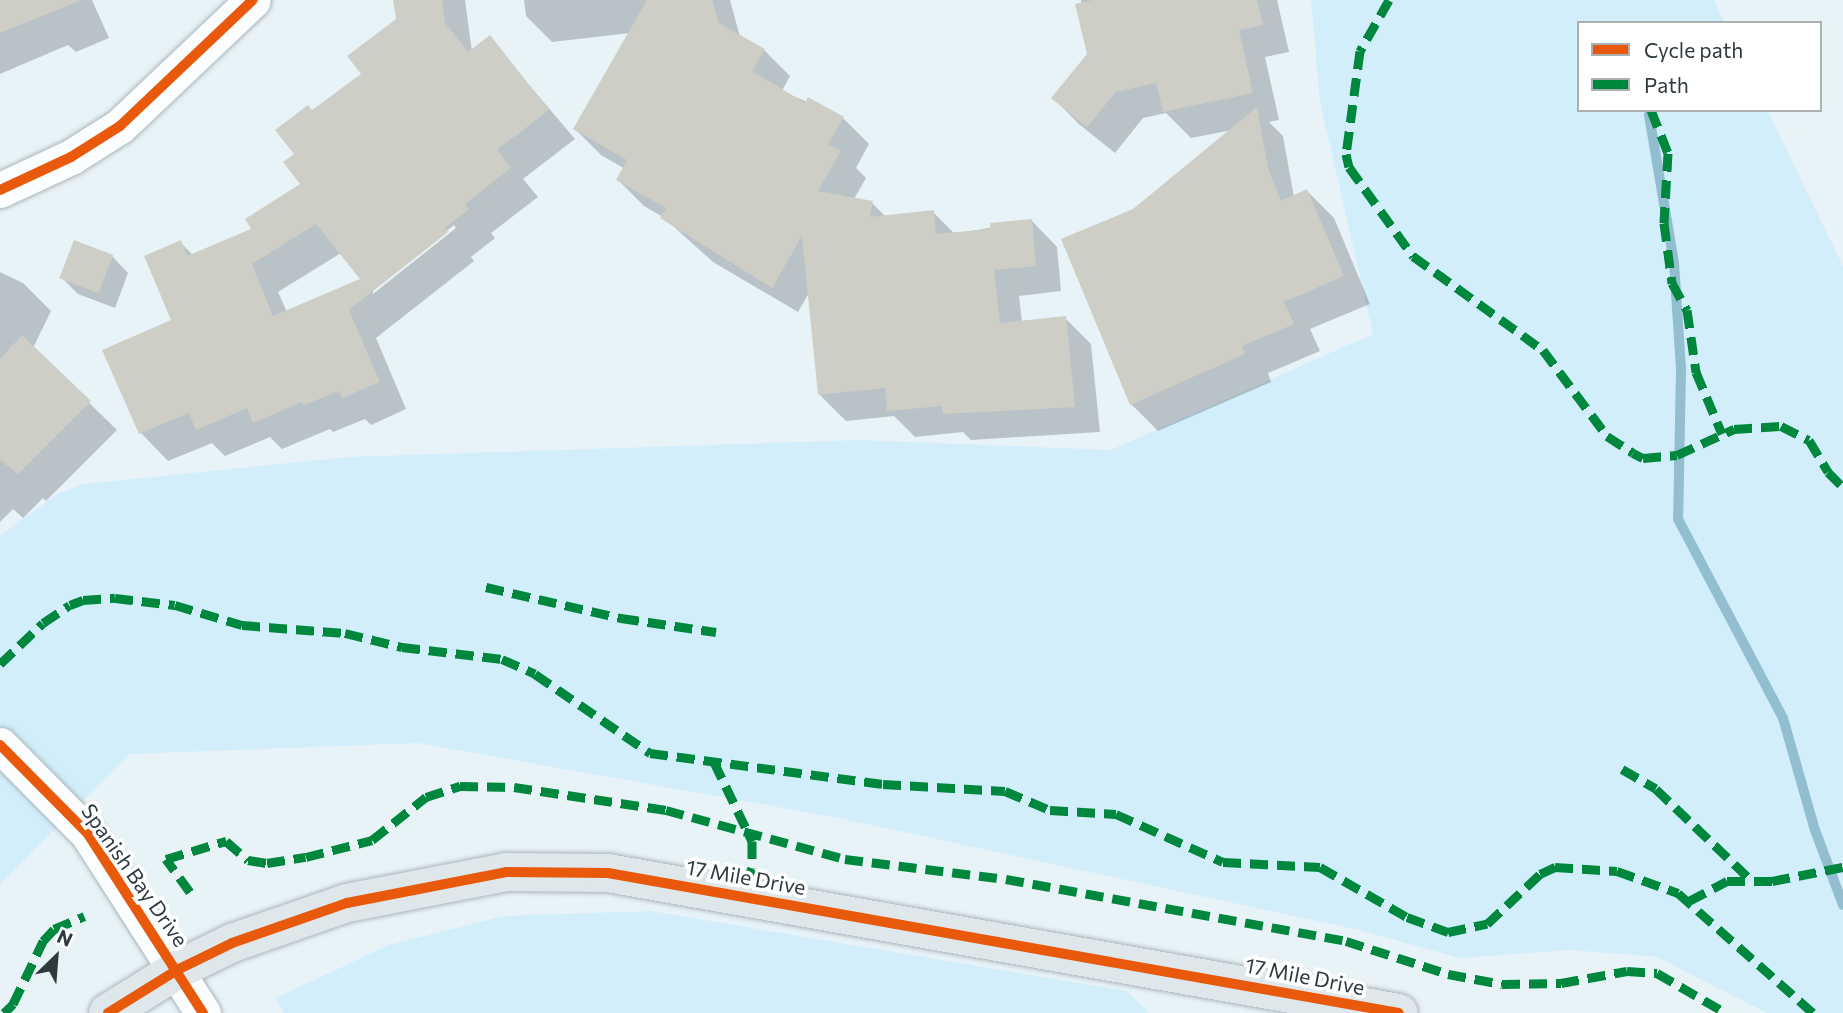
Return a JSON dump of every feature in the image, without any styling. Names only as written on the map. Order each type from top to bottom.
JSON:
[{"type":"main road","name":"17 Mile Drive","points":[[108,1013],[177,970],[223,946],[347,903],[506,872],[608,873],[1399,1013]]},
{"type":"street","points":[[0,190],[71,157],[120,126],[253,0]]},
{"type":"street","name":"Spanish Bay Drive","points":[[0,745],[88,834],[202,1013]]},
{"type":"shaded area","points":[[1311,0],[1714,0],[1724,21],[1577,21],[1577,112],[1768,112],[1843,266],[1843,1013],[1767,1013],[1657,957],[1570,950],[1460,958],[1359,930],[834,817],[418,743],[129,754],[0,884],[0,536],[57,494],[84,484],[348,457],[859,440],[1111,450],[1373,334],[1320,101]]},
{"type":"shaded area","points":[[651,911],[1126,991],[1150,1013],[284,1013],[276,998],[389,945],[504,916]]},
{"type":"building","points":[[0,0],[79,0],[79,1],[0,33]]},
{"type":"building","points":[[393,0],[442,0],[445,23],[468,52],[490,35],[549,110],[497,150],[511,168],[465,204],[469,209],[445,228],[448,232],[349,310],[380,382],[342,398],[339,391],[304,405],[302,402],[253,423],[247,408],[196,430],[189,413],[139,434],[102,350],[171,320],[144,256],[181,240],[187,256],[251,229],[245,219],[300,184],[283,162],[294,154],[275,130],[308,105],[312,110],[361,74],[347,56],[396,19]],"holes":[[[316,224],[360,279],[273,316],[252,264]]]},
{"type":"building","points":[[647,0],[712,0],[719,23],[765,49],[752,71],[805,103],[808,97],[844,117],[828,144],[841,151],[818,191],[873,201],[870,217],[934,210],[936,234],[990,229],[990,223],[1032,219],[1036,266],[994,270],[1000,323],[1066,316],[1075,407],[943,414],[942,406],[887,411],[885,388],[818,395],[802,236],[772,288],[660,218],[666,208],[616,180],[627,160],[573,129]]},
{"type":"building","points":[[1093,0],[1257,0],[1263,25],[1239,30],[1253,93],[1163,112],[1156,83],[1116,92],[1087,127],[1051,98],[1087,54],[1075,4]]},
{"type":"building","points":[[1257,107],[1268,168],[1281,201],[1307,189],[1344,276],[1284,302],[1294,324],[1242,346],[1245,354],[1130,405],[1061,239],[1133,209]]},
{"type":"building","points":[[74,240],[113,255],[99,293],[59,278]]},
{"type":"building","points":[[22,335],[91,401],[18,474],[0,460],[0,359]]},
{"type":"waterway","points":[[1649,115],[1674,263],[1681,369],[1678,519],[1783,718],[1815,830],[1843,905]]},
{"type":"marked path","points":[[1389,0],[1360,51],[1346,154],[1349,167],[1413,256],[1543,350],[1607,436],[1633,453],[1643,458],[1677,455],[1734,429],[1781,426],[1809,440],[1828,472],[1843,487]]},
{"type":"marked path","points":[[1652,112],[1668,153],[1664,223],[1672,283],[1687,310],[1696,372],[1722,434]]},
{"type":"marked path","points":[[486,587],[621,618],[716,632]]},
{"type":"marked path","points":[[0,664],[43,623],[70,605],[83,600],[115,598],[175,605],[242,625],[345,633],[402,647],[502,659],[535,674],[650,753],[883,784],[1005,791],[1050,810],[1116,814],[1223,862],[1320,867],[1407,917],[1448,932],[1487,924],[1540,874],[1555,867],[1617,871],[1678,893],[1813,1013]]},
{"type":"marked path","points":[[714,762],[752,841],[752,868],[740,896]]},
{"type":"marked path","points":[[1622,769],[1656,789],[1751,880]]},
{"type":"marked path","points":[[190,892],[166,859],[226,841],[248,860],[267,863],[306,857],[372,840],[426,797],[460,786],[514,787],[666,810],[845,859],[1006,879],[1346,941],[1448,974],[1502,984],[1561,983],[1627,971],[1657,973],[1726,1013]]},
{"type":"marked path","points":[[1689,901],[1727,881],[1772,881],[1843,867]]},
{"type":"marked path","points":[[4,1013],[13,1004],[43,941],[54,929],[84,916]]},
{"type":"cycle path","points":[[0,190],[71,157],[120,126],[253,0]]},
{"type":"cycle path","points":[[0,745],[88,834],[203,1013]]},
{"type":"cycle path","points":[[108,1013],[177,970],[232,943],[347,903],[506,872],[608,873],[1399,1013]]}]
